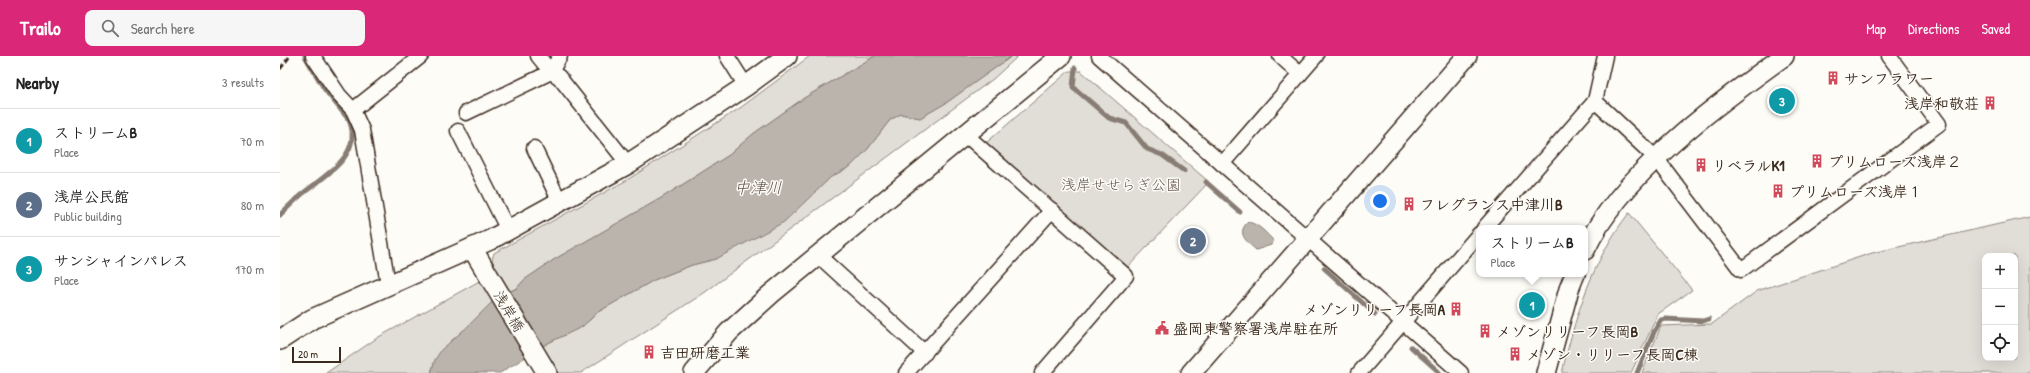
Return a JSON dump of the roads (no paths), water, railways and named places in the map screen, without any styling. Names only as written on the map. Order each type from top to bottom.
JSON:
[{"type":"street","points":[[313,56],[339,95],[353,110],[362,130],[388,284]]},
{"type":"street","points":[[353,110],[420,56]]},
{"type":"street","points":[[538,56],[551,72],[559,77],[628,164]]},
{"type":"street","points":[[466,112],[551,72],[560,56]]},
{"type":"street","points":[[727,56],[746,86]]},
{"type":"street","points":[[280,340],[312,319],[388,284],[475,255],[508,230],[628,164],[746,86],[787,56]]},
{"type":"street","points":[[694,373],[729,332],[771,294],[820,256],[1061,56]]},
{"type":"street","points":[[1099,56],[1461,373]]},
{"type":"street","points":[[1280,56],[1300,74]]},
{"type":"street","points":[[1222,164],[1316,56]]},
{"type":"street","points":[[1191,373],[1467,56]]},
{"type":"street","points":[[1487,225],[1595,101],[1605,56]]},
{"type":"street","points":[[1588,243],[1593,232],[1612,207],[1656,158],[1738,89],[1784,56]]},
{"type":"street","points":[[1595,101],[1656,158],[1741,270],[1939,124],[1889,56]]},
{"type":"street","points":[[458,131],[508,230]]},
{"type":"street","points":[[966,135],[1126,276],[1042,373]]},
{"type":"street","points":[[534,148],[560,202]]},
{"type":"street","points":[[906,373],[1052,210]]},
{"type":"street","points":[[1359,373],[1476,238]]},
{"type":"street","name":"浅岸橋","points":[[475,255],[547,373]]},
{"type":"street","points":[[820,256],[925,352]]},
{"type":"street","points":[[1546,373],[1569,288],[1574,277]]},
{"type":"water","name":"中津川","points":[[875,56],[1012,56],[946,103],[920,118],[901,114],[890,120],[867,150],[851,166],[831,177],[784,222],[716,259],[692,265],[654,280],[598,312],[582,327],[548,343],[500,373],[431,373],[435,360],[441,350],[494,300],[517,288],[524,280],[555,259],[663,197],[729,155],[753,134],[804,98]]},
{"type":"water","points":[[1248,222],[1259,227],[1274,241],[1271,245],[1256,250],[1246,240],[1243,230],[1244,226]]},
{"type":"waterway","points":[[280,215],[302,194],[330,172],[347,154],[351,144],[352,132],[349,120],[325,90],[305,56]]},
{"type":"waterway","points":[[1075,68],[1073,87],[1109,118],[1126,123],[1147,149],[1162,155],[1184,171]]},
{"type":"waterway","points":[[1206,182],[1240,212]]},
{"type":"waterway","points":[[1324,268],[1375,314]]},
{"type":"waterway","points":[[1637,373],[1654,332],[1661,320],[1703,321],[1709,319]]},
{"type":"waterway","points":[[1411,347],[1439,372]]},
{"type":"railway","points":[[280,69],[290,56]]},
{"type":"place","name":"サンフラワー","points":[[1833,78]]},
{"type":"place","name":"サンシャインパレス","points":[[1782,101]]},
{"type":"place","name":"浅岸和敬荘","points":[[1990,103]]},
{"type":"place","name":"プリムローズ浅岸２","points":[[1817,161]]},
{"type":"place","name":"リベラルK1","points":[[1701,165]]},
{"type":"place","name":"プリムローズ浅岸１","points":[[1778,191]]},
{"type":"place","name":"フレグランス中津川B","points":[[1409,204]]},
{"type":"place","name":"浅岸公民館","points":[[1193,241]]},
{"type":"place","name":"ストリームB","points":[[1532,305]]},
{"type":"place","name":"メゾンリリーフ長岡A","points":[[1456,309]]},
{"type":"place","name":"盛岡東警察署浅岸駐在所","points":[[1162,328]]},
{"type":"place","name":"メゾンリリーフ長岡B","points":[[1485,331]]},
{"type":"place","name":"吉田研磨工業","points":[[649,352]]},
{"type":"place","name":"メゾン・リリーフ長岡C棟","points":[[1515,354]]},
{"type":"park label","name":"浅岸せせらぎ公園","points":[[1121,184]]}]
